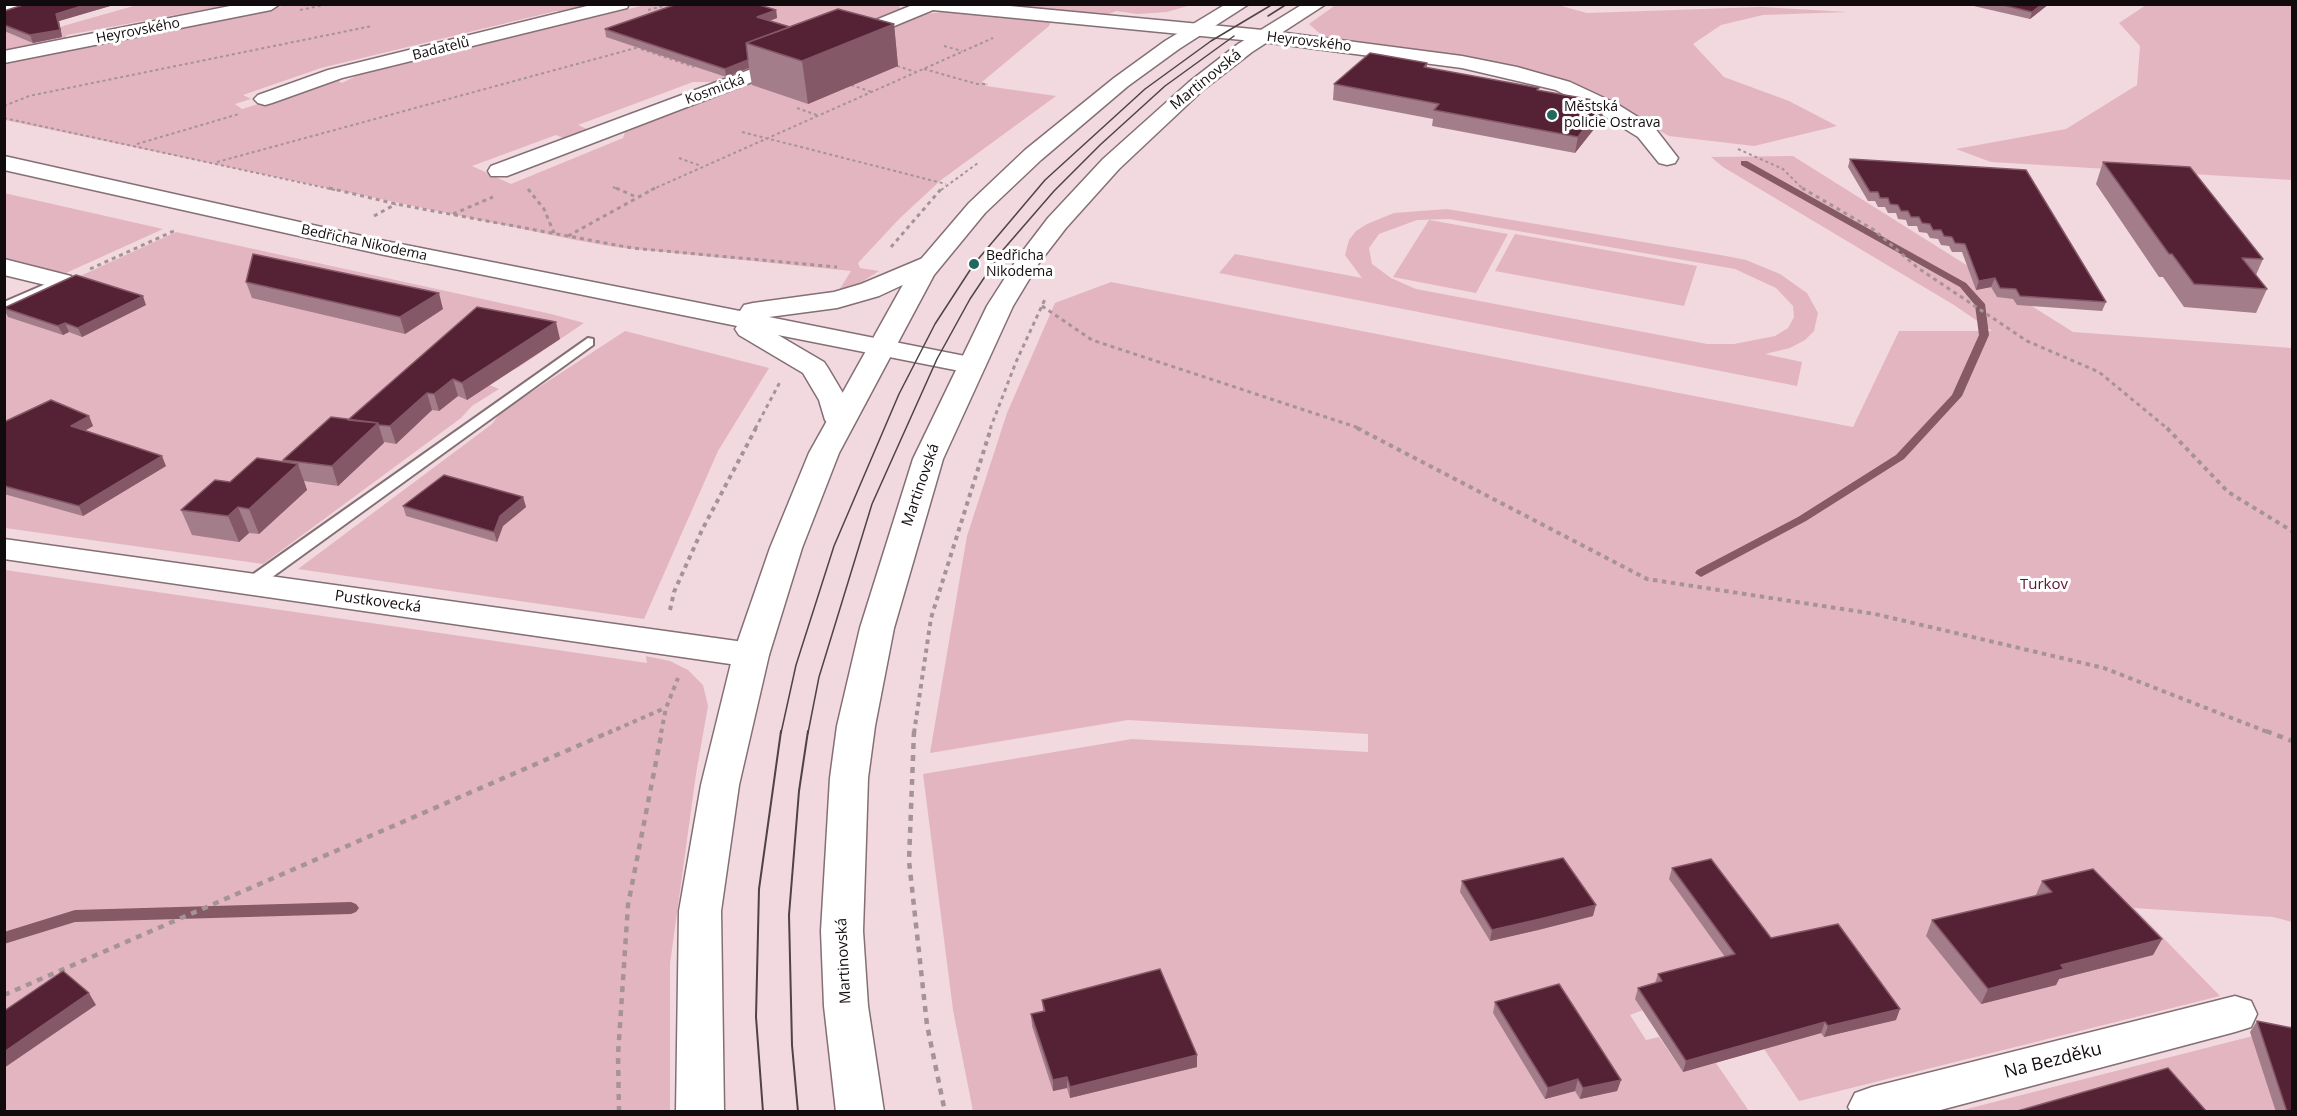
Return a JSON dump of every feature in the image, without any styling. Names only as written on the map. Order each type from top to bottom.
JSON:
[{"type":"street","points":[[4,11],[27,4]]},
{"type":"street","name":"Heyrovského","points":[[4,57],[271,4]]},
{"type":"street","name":"Badatelů","points":[[265,99],[335,74],[620,4]]},
{"type":"street","name":"Heyrovského","points":[[924,4],[1263,36],[1462,62],[1517,73],[1563,86],[1609,109],[1646,132],[1667,158]]},
{"type":"street","points":[[700,1112],[698,953],[703,881],[730,734],[751,655],[813,475],[840,420],[930,263],[976,208],[1033,155],[1128,76],[1240,4]]},
{"type":"street","name":"Martinovská","points":[[860,1112],[846,1006],[842,931],[844,836],[856,726],[877,628],[928,459],[970,365],[1014,281],[1042,241],[1111,164],[1189,92],[1263,36],[1317,4]]},
{"type":"street","points":[[832,44],[930,5]]},
{"type":"street","name":"Kosmická","points":[[499,171],[811,53]]},
{"type":"street","name":"Bedřicha Nikodema","points":[[4,163],[380,246],[970,365]]},
{"type":"street","points":[[724,314],[837,300],[870,290],[930,263]]},
{"type":"street","points":[[4,267],[62,281]]},
{"type":"street","name":"Bedřicha Nikodema","points":[[724,314],[805,361],[820,376],[840,420]]},
{"type":"street","name":"Pustkovecká","points":[[4,549],[751,655]]},
{"type":"street","name":"Na Bezděku","points":[[1867,1110],[2235,1014]]},
{"type":"lane","points":[[4,307],[62,281]]},
{"type":"lane","points":[[251,584],[588,342]]},
{"type":"path","points":[[639,13],[671,4]]},
{"type":"path","points":[[4,106],[29,96],[372,26]]},
{"type":"path","points":[[568,237],[635,196],[963,52],[1001,32]]},
{"type":"path","points":[[216,162],[641,49],[646,42]]},
{"type":"path","points":[[944,46],[963,52]]},
{"type":"path","points":[[897,66],[917,72]]},
{"type":"path","points":[[923,69],[977,84],[988,84]]},
{"type":"path","points":[[851,85],[873,92]]},
{"type":"path","points":[[797,108],[818,116]]},
{"type":"path","points":[[4,118],[216,162],[396,204],[568,237],[632,248],[842,267]]},
{"type":"path","points":[[742,132],[765,140],[946,184]]},
{"type":"path","points":[[1737,149],[1783,169],[1808,194],[1874,230],[1918,268],[2027,341],[2099,372],[2165,426],[2228,492],[2292,531]]},
{"type":"path","points":[[679,158],[702,167]]},
{"type":"path","points":[[524,184],[544,208],[554,234]]},
{"type":"path","points":[[613,187],[635,196]]},
{"type":"path","points":[[62,281],[187,225]]},
{"type":"path","points":[[945,1112],[927,1025],[909,861],[914,728],[931,618],[979,459],[1051,285],[1014,281]]},
{"type":"path","points":[[1042,306],[1092,340],[1367,430],[1647,579],[1875,614],[2104,668],[2292,741]]},
{"type":"path","points":[[619,1112],[618,1055],[628,905],[666,708],[680,670],[677,645],[668,619],[674,592],[702,530],[788,367],[805,361]]},
{"type":"path","points":[[4,995],[666,708]]},
{"type":"green space","points":[[293,4],[611,5],[567,13],[556,11],[321,68],[243,95],[251,99],[235,104],[242,109],[337,80],[342,83],[358,75],[645,5],[899,6],[900,9],[892,15],[718,82],[693,82],[578,125],[589,130],[566,139],[556,135],[472,166],[511,184],[623,138],[625,132],[919,15],[948,11],[1045,19],[1051,22],[982,82],[988,84],[986,86],[1056,96],[941,180],[899,219],[858,263],[860,268],[879,271],[857,285],[838,292],[851,271],[615,247],[575,240],[5,120],[5,61]]},
{"type":"green space","points":[[1337,4],[1554,4],[1587,13],[1761,7],[1848,12],[1763,15],[1721,25],[1693,44],[1724,77],[1789,101],[1837,126],[1754,146],[1669,136],[1570,81],[1529,70],[1435,52],[1325,38],[1309,24]]},
{"type":"green space","points":[[137,5],[229,5],[67,35],[64,39],[5,51],[4,31],[21,38]]},
{"type":"green space","points":[[988,5],[1191,5],[1167,12],[1138,14],[1116,11],[1105,16]]},
{"type":"green space","points":[[2146,5],[2292,5],[2292,180],[1991,162],[1956,149],[2066,129],[2137,85],[2140,46],[2119,23]]},
{"type":"green space","name":"Turkov","points":[[1793,156],[2073,332],[2292,348],[2292,922],[2273,917],[2134,908],[2220,996],[1799,1101],[1764,1049],[1643,1010],[1630,1015],[1646,1040],[1659,1037],[1683,1072],[1716,1063],[1749,1111],[973,1111],[953,1010],[923,774],[1132,739],[1368,752],[1368,734],[1128,720],[930,753],[967,536],[1007,413],[1055,303],[1111,282],[1853,427],[1899,331],[1992,331],[1954,305],[1723,167],[1711,157]]},
{"type":"green space","points":[[4,193],[163,229],[66,273],[16,265],[5,262]]},
{"type":"green space","points":[[1447,209],[1726,256],[1746,260],[1780,274],[1807,293],[1818,313],[1814,331],[1805,340],[1790,348],[1765,354],[1802,362],[1797,386],[1219,273],[1235,254],[1362,278],[1345,255],[1349,240],[1356,231],[1367,224],[1394,213]],"holes":[[[1449,219],[1735,269],[1776,288],[1793,306],[1794,317],[1788,328],[1775,336],[1734,344],[1707,344],[1416,289],[1391,278],[1372,264],[1369,248],[1379,234],[1417,220]]]},
{"type":"green space","points":[[1429,220],[1508,234],[1476,293],[1393,277]]},
{"type":"green space","points":[[176,232],[584,323],[519,367],[487,384],[499,389],[472,406],[461,418],[263,564],[5,528],[4,311]]},
{"type":"green space","points":[[1515,234],[1697,266],[1684,306],[1495,271]]},
{"type":"green space","points":[[625,331],[769,368],[718,451],[644,619],[298,569],[492,424],[501,412]]},
{"type":"green space","points":[[5,570],[647,663],[646,656],[670,661],[688,670],[703,685],[708,706],[696,774],[670,964],[670,1111],[5,1112]]},
{"type":"green space","points":[[2292,1026],[2292,1111],[1959,1111]]},
{"type":"building","points":[[26,4],[88,4],[56,14],[60,30],[30,35],[4,25],[4,11]]},
{"type":"building","points":[[677,4],[756,4],[776,10],[757,17],[790,27],[746,43],[748,60],[725,69],[605,29]]},
{"type":"building","points":[[1999,4],[2042,4],[2032,12]]},
{"type":"building","points":[[838,9],[894,24],[802,61],[746,43]]},
{"type":"building","points":[[1370,53],[1427,63],[1424,67],[1604,102],[1578,137],[1434,110],[1439,104],[1334,84]]},
{"type":"building","points":[[1850,159],[2026,170],[2106,302],[2020,296],[2016,289],[2000,288],[1995,278],[1979,281],[1965,244],[1955,243],[1952,237],[1944,236],[1941,230],[1933,230],[1930,224],[1922,223],[1919,217],[1911,217],[1908,211],[1901,211],[1898,205],[1890,204],[1888,198],[1880,198],[1878,192],[1870,192]]},
{"type":"building","points":[[2103,162],[2190,167],[2263,259],[2242,258],[2267,289],[2194,284],[2172,254],[2169,254]]},
{"type":"building","points":[[253,254],[439,293],[400,317],[246,282]]},
{"type":"building","points":[[76,275],[143,296],[78,328],[65,323],[58,326],[4,308]]},
{"type":"building","points":[[477,307],[556,322],[462,383],[453,379],[434,394],[427,393],[390,426],[348,420]]},
{"type":"building","points":[[51,400],[89,416],[71,426],[162,456],[79,506],[4,486],[4,422]]},
{"type":"building","points":[[331,417],[378,423],[332,466],[283,460]]},
{"type":"building","points":[[257,458],[298,464],[249,509],[238,507],[228,516],[181,510],[215,480],[230,482]]},
{"type":"building","points":[[444,475],[523,497],[500,516],[494,532],[403,506]]},
{"type":"building","points":[[1563,858],[1596,905],[1492,930],[1462,881]]},
{"type":"building","points":[[1711,859],[1771,938],[1838,924],[1900,1009],[1828,1026],[1825,1022],[1686,1061],[1638,988],[1662,981],[1658,974],[1735,954],[1672,868]]},
{"type":"building","points":[[2093,869],[2162,939],[2061,965],[2064,969],[1988,989],[1932,920],[2052,892],[2042,881]]},
{"type":"building","points":[[1160,969],[1197,1055],[1070,1087],[1067,1077],[1053,1080],[1031,1014],[1045,1011],[1042,1000]]},
{"type":"building","points":[[63,971],[89,993],[4,1052],[4,1011]]},
{"type":"building","points":[[1559,984],[1621,1080],[1583,1088],[1578,1079],[1548,1088],[1495,1002]]},
{"type":"building","points":[[2257,1021],[2292,1028],[2292,1112],[2287,1112]]},
{"type":"building","points":[[2168,1068],[2207,1112],[2014,1112]]},
{"type":"waterway","points":[[1701,573],[1802,519],[1900,457],[1957,396],[1984,335],[1980,304],[1963,285],[1744,163]]},
{"type":"waterway","points":[[4,938],[75,916],[351,908]]},
{"type":"tram line","points":[[781,733],[796,665],[834,546],[899,394],[935,324],[974,264],[1045,180],[1145,89],[1211,41],[1273,4]]},
{"type":"tram line","points":[[1268,16],[1287,4]]},
{"type":"tram line","points":[[808,733],[819,677],[872,504],[937,359],[970,299],[1002,251],[1054,191],[1100,145],[1165,86],[1234,36]]},
{"type":"tram line","points":[[763,1112],[756,1017],[759,889],[781,731]]},
{"type":"tram line","points":[[798,1112],[792,1045],[789,915],[799,791],[808,731]]},
{"type":"place","name":"Městská policie Ostrava","points":[[1552,115]]},
{"type":"place","name":"Bedřicha Nikodema","points":[[974,264]]}]
